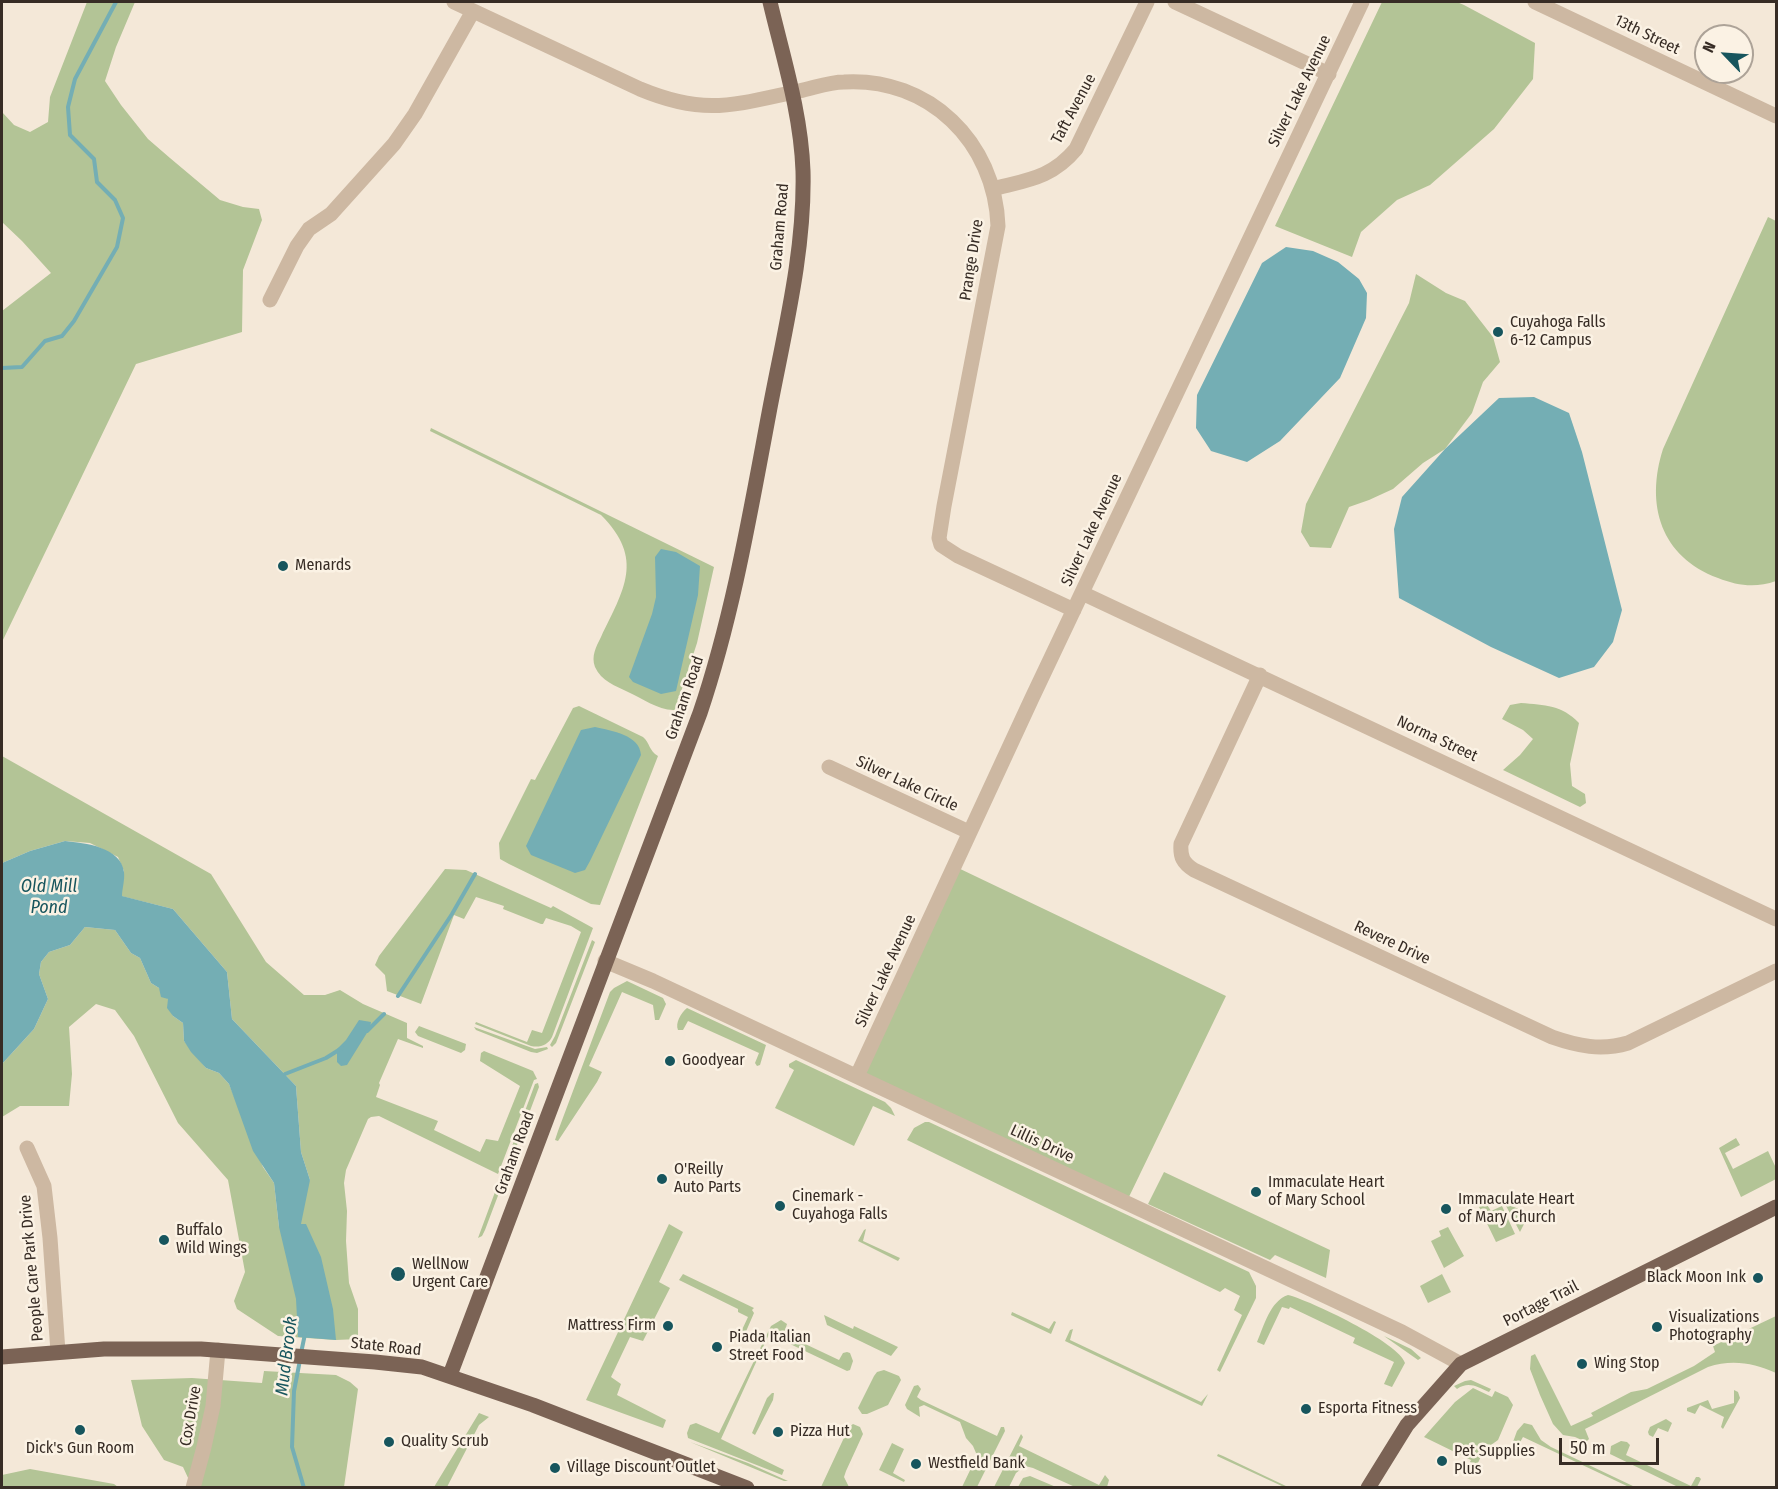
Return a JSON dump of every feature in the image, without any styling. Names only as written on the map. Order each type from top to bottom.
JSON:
[{"type":"main road","name":"Graham Road","points":[[450,1376],[700,713],[732,601],[800,238],[803,170],[800,133],[770,2]]},
{"type":"main road","name":"Portage Trail","points":[[1368,1488],[1407,1425],[1461,1364],[1776,1207]]},
{"type":"main road","name":"State Road","points":[[2,1357],[145,1348],[218,1350],[422,1367],[747,1488]]},
{"type":"street","name":"Prange Drive","points":[[454,2],[640,89],[690,105],[749,103],[841,82],[864,81],[886,85],[925,100],[951,119],[973,145],[993,189],[997,215],[997,239],[939,538],[946,550],[1074,610]]},
{"type":"street","name":"Taft Avenue","points":[[993,189],[1038,178],[1061,165],[1076,149],[1147,2]]},
{"type":"street","points":[[1175,2],[1329,74]]},
{"type":"street","name":"Silver Lake Avenue","points":[[857,1076],[969,832],[1362,2]]},
{"type":"street","name":"13th Street","points":[[1535,2],[1776,116]]},
{"type":"street","points":[[270,300],[297,246],[309,228],[331,213],[394,144],[416,114],[473,10]]},
{"type":"street","name":"Norma Street","points":[[1082,593],[1776,919]]},
{"type":"street","name":"Revere Drive","points":[[1260,675],[1181,844],[1181,857],[1186,866],[1552,1037],[1583,1047],[1606,1047],[1628,1043],[1776,970]]},
{"type":"street","name":"Silver Lake Circle","points":[[830,767],[969,832]]},
{"type":"street","name":"Lillis Drive","points":[[605,961],[653,981],[1402,1332],[1461,1364]]},
{"type":"street","name":"People Care Park Drive","points":[[27,1148],[44,1186],[58,1352]]},
{"type":"street","name":"Cox Drive","points":[[193,1488],[213,1406],[218,1350]]},
{"type":"green space","points":[[87,2],[135,2],[105,81],[148,139],[220,200],[259,209],[262,220],[243,270],[242,332],[136,364],[2,642],[2,311],[51,273],[2,222],[2,112],[14,125],[30,132],[48,122],[50,97]]},
{"type":"green space","points":[[1382,2],[1457,2],[1464,5],[1535,43],[1533,79],[1494,129],[1430,185],[1397,200],[1361,232],[1352,257],[1275,226]]},
{"type":"green space","points":[[1768,217],[1776,221],[1776,581],[1761,585],[1747,585],[1718,578],[1699,569],[1683,557],[1671,543],[1662,527],[1657,509],[1656,490],[1663,449]]},
{"type":"green space","points":[[1416,274],[1446,293],[1465,301],[1493,337],[1500,362],[1483,382],[1472,413],[1445,449],[1423,463],[1393,489],[1349,507],[1331,548],[1310,547],[1301,532],[1306,504],[1409,303]]},
{"type":"green space","points":[[431,428],[714,567],[697,643],[675,710],[657,706],[614,685],[601,676],[595,667],[597,644],[617,604],[626,575],[623,546],[615,531],[601,515],[430,431]]},
{"type":"green space","points":[[1521,703],[1560,709],[1579,723],[1570,764],[1572,786],[1585,794],[1586,803],[1580,807],[1503,770],[1533,739],[1523,730],[1502,719],[1510,705]]},
{"type":"green space","points":[[579,706],[643,737],[658,756],[600,905],[591,904],[500,859],[499,843],[531,779],[535,780],[573,708]]},
{"type":"green space","points":[[2,756],[211,874],[266,962],[304,995],[325,995],[340,990],[363,1004],[407,1023],[407,1038],[423,1048],[398,1039],[379,1083],[376,1097],[438,1121],[434,1130],[480,1152],[486,1139],[498,1141],[520,1086],[480,1061],[481,1053],[484,1051],[533,1071],[537,1079],[534,1080],[498,1174],[379,1116],[368,1119],[346,1170],[344,1183],[349,1283],[358,1309],[358,1339],[336,1340],[278,1336],[237,1309],[234,1301],[245,1272],[228,1180],[178,1123],[134,1036],[115,1010],[96,1004],[69,1027],[72,1074],[69,1106],[20,1106],[2,1117],[2,1064],[34,1029],[48,999],[39,974],[41,962],[49,952],[70,945],[85,927],[115,930],[131,953],[140,958],[151,983],[159,988],[168,999],[173,1016],[183,1023],[184,1041],[206,1068],[219,1073],[229,1084],[263,1167],[274,1183],[279,1227],[310,1180],[301,1152],[296,1086],[232,1019],[227,972],[173,909],[121,896],[124,871],[118,857],[90,843],[65,841],[30,851],[2,863]]},
{"type":"green space","points":[[954,866],[1226,996],[1126,1203],[857,1076]]},
{"type":"green space","points":[[445,869],[466,870],[551,908],[553,906],[593,928],[552,1037],[546,1044],[534,1047],[475,1024],[476,1022],[527,1042],[532,1030],[542,1033],[581,932],[571,926],[546,918],[541,924],[503,909],[504,906],[476,897],[464,919],[454,915],[421,1004],[387,991],[385,975],[375,965],[379,956]]},
{"type":"green space","points":[[592,940],[595,942],[556,1043],[552,1047],[550,1045]]},
{"type":"green space","points":[[627,981],[663,998],[666,1004],[659,1020],[655,1020],[653,1005],[622,992],[589,1066],[602,1072],[558,1141],[555,1140],[610,992]]},
{"type":"green space","points":[[687,1008],[766,1045],[760,1065],[757,1066],[755,1063],[759,1053],[688,1021],[683,1030],[678,1030],[679,1018]]},
{"type":"green space","points":[[419,1026],[466,1044],[465,1050],[461,1053],[418,1036],[415,1032]]},
{"type":"green space","points":[[474,1027],[535,1049],[547,1047],[548,1049],[537,1053],[531,1052],[476,1030]]},
{"type":"green space","points":[[796,1060],[885,1102],[895,1116],[873,1106],[854,1146],[775,1108],[794,1070],[789,1067],[789,1064]]},
{"type":"green space","points":[[538,1083],[539,1087],[485,1230],[478,1238],[535,1084]]},
{"type":"green space","points":[[925,1122],[1249,1272],[1256,1286],[1256,1298],[1220,1372],[1217,1370],[1242,1315],[1234,1310],[1240,1296],[1225,1288],[1220,1292],[907,1140],[914,1128]]},
{"type":"green space","points":[[1736,1138],[1740,1145],[1725,1153],[1733,1169],[1768,1151],[1776,1168],[1776,1179],[1741,1197],[1719,1148]]},
{"type":"green space","points":[[1164,1172],[1330,1250],[1326,1278],[1275,1255],[1270,1260],[1148,1204]]},
{"type":"green space","points":[[1509,1202],[1512,1206],[1529,1214],[1520,1232],[1505,1204]]},
{"type":"green space","points":[[1486,1203],[1491,1211],[1502,1206],[1515,1234],[1496,1242],[1479,1207]]},
{"type":"green space","points":[[669,1224],[683,1232],[659,1282],[670,1288],[643,1341],[630,1337],[611,1377],[621,1384],[617,1395],[666,1420],[663,1428],[586,1400]]},
{"type":"green space","points":[[1448,1227],[1464,1256],[1444,1268],[1431,1241],[1441,1236],[1439,1231]]},
{"type":"green space","points":[[866,1229],[863,1241],[900,1258],[898,1261],[858,1241]]},
{"type":"green space","points":[[683,1274],[754,1308],[741,1343],[739,1344],[743,1336],[740,1334],[748,1317],[738,1312],[738,1309],[679,1280]]},
{"type":"green space","points":[[1442,1274],[1451,1292],[1428,1303],[1420,1286]]},
{"type":"green space","points":[[1288,1295],[1352,1323],[1388,1345],[1405,1363],[1392,1387],[1384,1384],[1394,1362],[1353,1343],[1355,1338],[1290,1307],[1289,1309],[1282,1307],[1264,1345],[1257,1342],[1272,1308]]},
{"type":"green space","points":[[1012,1312],[1049,1329],[1054,1321],[1056,1322],[1051,1334],[1011,1315]]},
{"type":"green space","points":[[824,1315],[853,1329],[854,1326],[898,1347],[891,1356],[827,1325]]},
{"type":"green space","points":[[1776,1316],[1776,1373],[1743,1363],[1726,1363],[1708,1367],[1585,1429],[1589,1439],[1586,1442],[1563,1435],[1553,1424],[1530,1369],[1531,1356],[1535,1354],[1571,1426],[1593,1416],[1591,1413],[1631,1392],[1647,1389],[1694,1366],[1715,1352],[1713,1346]]},
{"type":"green space","points":[[781,1320],[787,1324],[784,1334],[839,1360],[843,1353],[850,1353],[853,1361],[850,1370],[847,1371],[769,1334],[721,1439],[784,1470],[782,1475],[688,1438],[687,1433],[690,1425],[696,1423],[719,1433],[771,1326]]},
{"type":"green space","points":[[1073,1329],[1070,1340],[1201,1402],[1208,1394],[1202,1406],[1065,1341],[1070,1330]]},
{"type":"green space","points":[[1384,1336],[1411,1349],[1421,1358],[1418,1360]]},
{"type":"green space","points":[[884,1370],[899,1376],[901,1380],[888,1405],[862,1414],[858,1408],[874,1376],[877,1372]]},
{"type":"green space","points":[[264,1371],[336,1375],[358,1389],[344,1487],[186,1487],[189,1480],[183,1467],[164,1460],[142,1426],[131,1380],[192,1378],[262,1383]]},
{"type":"green space","points":[[1471,1380],[1491,1389],[1489,1392],[1473,1386],[1465,1385],[1457,1389],[1454,1386]]},
{"type":"green space","points":[[918,1385],[921,1389],[917,1397],[921,1400],[997,1436],[1001,1427],[1004,1427],[1005,1431],[977,1487],[962,1487],[976,1453],[966,1438],[960,1422],[924,1405],[919,1407],[920,1417],[907,1409],[905,1405],[914,1386]]},
{"type":"green space","points":[[1473,1388],[1492,1397],[1495,1391],[1508,1397],[1513,1405],[1498,1440],[1484,1450],[1477,1465],[1424,1437],[1455,1402]]},
{"type":"green space","points":[[1734,1390],[1738,1392],[1740,1398],[1723,1429],[1721,1427],[1724,1417],[1700,1405],[1695,1414],[1687,1411],[1687,1408],[1708,1400],[1712,1409],[1734,1403]]},
{"type":"green space","points":[[774,1393],[773,1400],[755,1435],[752,1433],[767,1398]]},
{"type":"green space","points":[[479,1413],[489,1417],[479,1425],[447,1487],[434,1487]]},
{"type":"green space","points":[[1666,1419],[1672,1423],[1668,1432],[1658,1428],[1653,1437],[1649,1435],[1650,1427]]},
{"type":"green space","points":[[1524,1423],[1532,1425],[1541,1440],[1551,1447],[1635,1487],[1629,1487],[1523,1437],[1519,1444],[1515,1445],[1513,1442],[1517,1431]]},
{"type":"green space","points":[[853,1424],[860,1427],[863,1434],[844,1477],[849,1487],[821,1487],[849,1427]]},
{"type":"green space","points":[[1021,1434],[1023,1437],[1019,1446],[1099,1485],[1105,1475],[1109,1480],[1107,1487],[1075,1487],[1025,1466],[1016,1473],[1009,1487],[994,1487]]},
{"type":"green space","points":[[1621,1441],[1630,1445],[1626,1455],[1691,1486],[1696,1477],[1699,1477],[1701,1479],[1697,1487],[1678,1487],[1610,1454],[1611,1446]]},
{"type":"green space","points":[[690,1442],[748,1463],[788,1481],[784,1481]]},
{"type":"green space","points":[[892,1443],[904,1449],[893,1473],[905,1480],[904,1482],[879,1470]]},
{"type":"green space","points":[[1218,1454],[1288,1487],[1217,1456]]},
{"type":"green space","points":[[30,1469],[114,1484],[118,1487],[2,1487],[2,1475]]},
{"type":"green space","points":[[1030,1476],[1056,1487],[1018,1487],[1023,1478]]},
{"type":"water","points":[[1286,247],[1313,251],[1338,262],[1359,279],[1367,293],[1366,318],[1340,378],[1280,441],[1247,462],[1211,451],[1196,428],[1197,395],[1262,263]]},
{"type":"water","points":[[1534,397],[1569,413],[1582,452],[1622,610],[1613,642],[1594,667],[1559,678],[1491,647],[1399,598],[1394,529],[1402,497],[1445,449],[1499,398]]},
{"type":"water","points":[[661,549],[676,552],[700,566],[698,595],[676,691],[661,694],[633,682],[629,677],[652,614],[656,597],[655,557]]},
{"type":"water","points":[[595,727],[617,732],[630,738],[636,743],[641,755],[585,870],[575,873],[531,855],[526,846],[581,730]]},
{"type":"water","name":"Old Mill Pond","points":[[65,841],[101,848],[116,857],[124,872],[122,896],[173,909],[227,972],[232,1019],[296,1086],[301,1152],[310,1180],[301,1224],[306,1224],[321,1257],[333,1309],[336,1340],[298,1337],[296,1299],[279,1227],[274,1183],[253,1151],[229,1084],[219,1073],[206,1068],[191,1052],[184,1041],[183,1023],[167,1008],[168,999],[161,997],[159,988],[151,983],[140,958],[131,953],[115,930],[85,927],[70,945],[49,952],[41,962],[39,974],[48,999],[34,1029],[2,1064],[2,863],[30,851]]},
{"type":"water","points":[[359,1020],[371,1022],[370,1028],[347,1065],[341,1066],[337,1062],[337,1049]]},
{"type":"waterway","points":[[2,368],[22,367],[45,341],[62,336],[74,321],[117,247],[123,218],[115,200],[97,182],[94,159],[70,135],[68,107],[75,79],[116,2]]},
{"type":"waterway","points":[[398,996],[452,914],[475,874]]},
{"type":"waterway","points":[[367,1031],[384,1014]]},
{"type":"waterway","points":[[285,1074],[326,1058],[342,1048]]},
{"type":"waterway","name":"Mud Brook","points":[[301,1353],[305,1334]]},
{"type":"waterway","name":"Mud Brook","points":[[300,1360],[294,1391],[292,1447],[304,1488]]},
{"type":"place","name":"Cuyahoga Falls 6-12 Campus","points":[[1498,332]]},
{"type":"place","name":"Menards","points":[[283,566]]},
{"type":"place","name":"Goodyear","points":[[670,1061]]},
{"type":"place","name":"O'Reilly Auto Parts","points":[[662,1179]]},
{"type":"place","name":"Immaculate Heart of Mary School","points":[[1256,1192]]},
{"type":"place","name":"Cinemark - Cuyahoga Falls","points":[[780,1206]]},
{"type":"place","name":"Immaculate Heart of Mary Church","points":[[1446,1209]]},
{"type":"place","name":"Buffalo Wild Wings","points":[[164,1240]]},
{"type":"place","name":"WellNow Urgent Care","points":[[398,1274]]},
{"type":"place","name":"Black Moon Ink","points":[[1758,1278]]},
{"type":"place","name":"Mattress Firm","points":[[668,1326]]},
{"type":"place","name":"Visualizations Photography","points":[[1657,1327]]},
{"type":"place","name":"Piada Italian Street Food","points":[[717,1347]]},
{"type":"place","name":"Wing Stop","points":[[1582,1364]]},
{"type":"place","name":"Esporta Fitness","points":[[1306,1409]]},
{"type":"place","name":"Dick's Gun Room","points":[[80,1430]]},
{"type":"place","name":"Pizza Hut","points":[[778,1432]]},
{"type":"place","name":"Quality Scrub","points":[[389,1442]]},
{"type":"place","name":"Pet Supplies Plus","points":[[1442,1461]]},
{"type":"place","name":"Westfield Bank","points":[[916,1464]]},
{"type":"place","name":"Village Discount Outlet","points":[[555,1468]]}]
